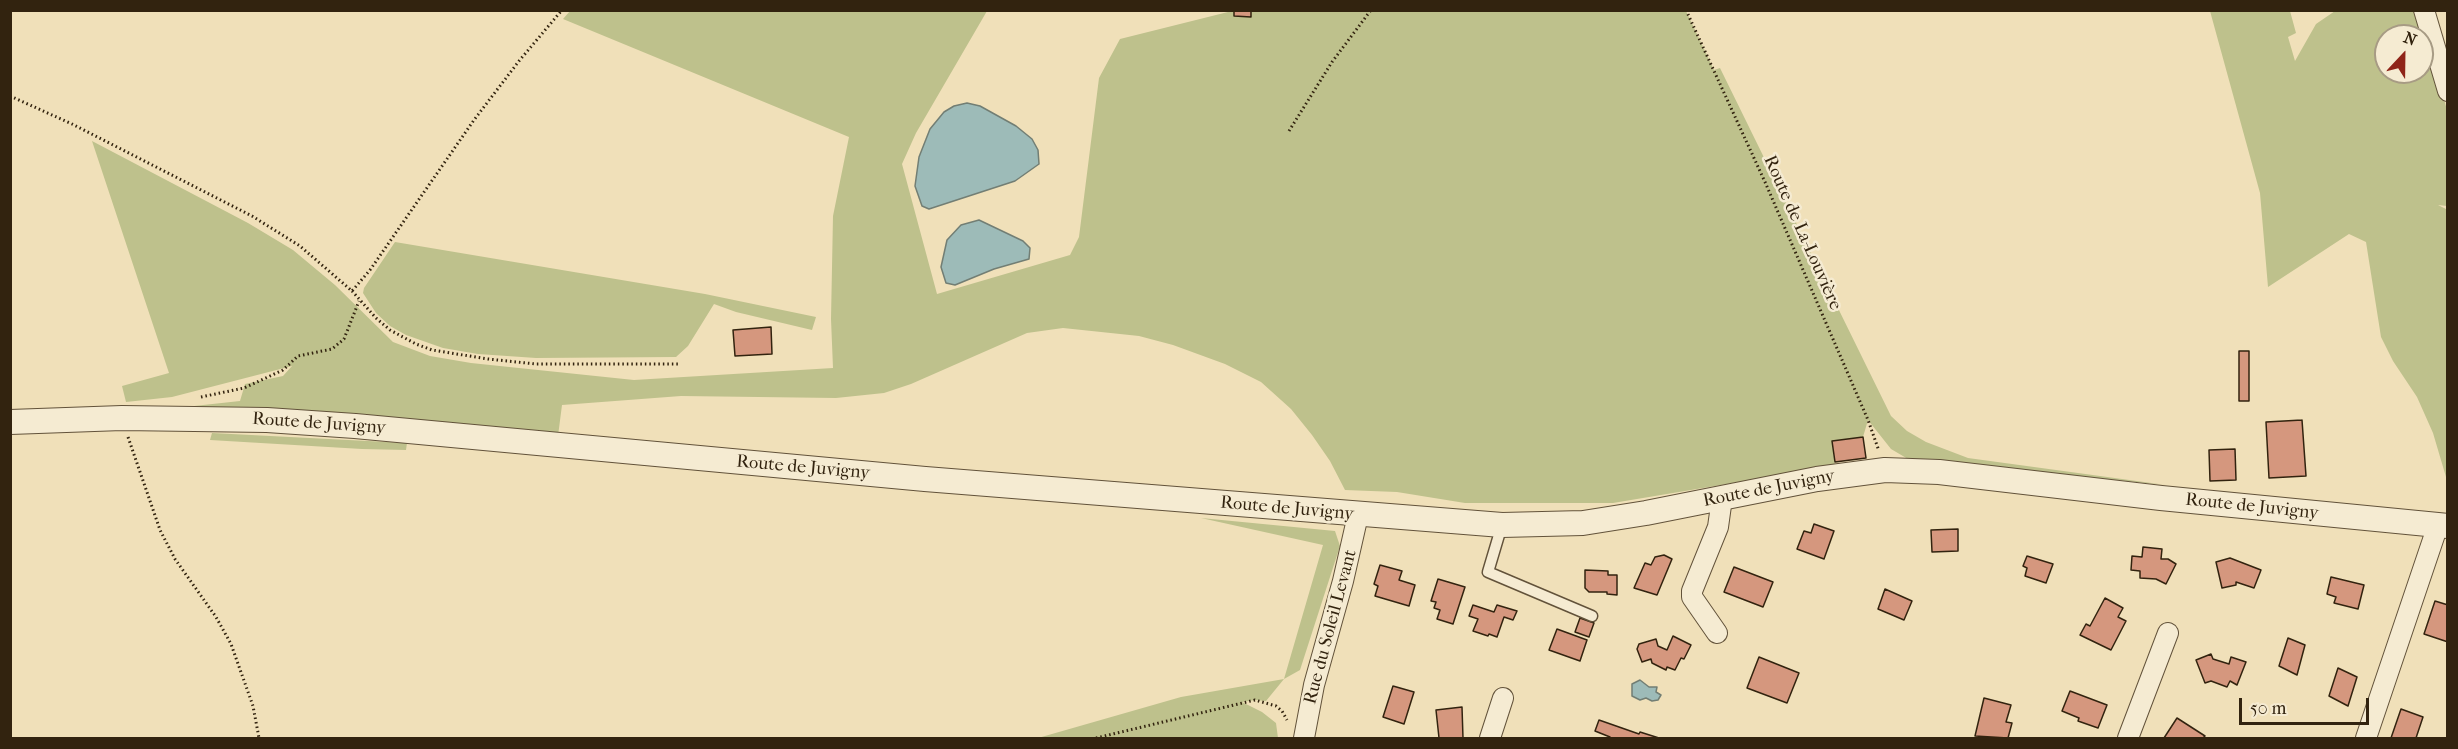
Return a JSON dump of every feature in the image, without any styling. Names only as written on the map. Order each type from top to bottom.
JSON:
[{"type":"street","points":[[2424,10],[2448,91]]},
{"type":"street","name":"Route de Juvigny","points":[[10,422],[122,418],[267,420],[355,426],[925,479],[1502,525],[1583,523],[1646,513],[1817,479],[1885,470],[1939,472],[2161,498],[2443,526]]},
{"type":"street","points":[[1717,633],[1692,597],[1692,591],[1718,527],[1722,498]]},
{"type":"street","name":"Rue du Soleil Levant","points":[[1296,733],[1314,685],[1358,515]]},
{"type":"street","points":[[2366,738],[2443,526]]},
{"type":"street","points":[[2128,738],[2168,633]]},
{"type":"street","points":[[1490,738],[1503,698]]},
{"type":"lane","points":[[1502,525],[1488,572],[1592,616]]},
{"type":"path","points":[[352,291],[376,261],[474,120],[562,10]]},
{"type":"path","points":[[1289,131],[1332,62],[1371,10]]},
{"type":"path","name":"Route de La-Louvière","points":[[1686,10],[1765,182],[1864,409],[1885,470]]},
{"type":"path","points":[[10,96],[72,124],[252,216],[300,246],[352,291],[359,301],[390,330],[416,344],[432,350],[536,364],[678,364]]},
{"type":"path","points":[[244,388],[283,370],[298,356],[332,349],[344,339],[359,301]]},
{"type":"path","points":[[122,418],[160,530],[231,644],[253,706],[259,738]]},
{"type":"path","points":[[1096,738],[1255,700],[1266,701],[1282,711],[1296,733]]},
{"type":"green space","points":[[570,11],[987,11],[916,133],[902,164],[937,294],[1070,255],[1079,237],[1099,78],[1120,39],[1232,11],[1686,11],[1714,70],[1720,68],[1891,416],[1907,431],[1926,442],[1968,458],[2166,485],[1908,459],[1891,449],[1868,420],[1863,437],[1832,441],[1835,466],[1613,503],[1465,503],[1397,492],[1345,490],[1330,461],[1312,435],[1291,409],[1261,382],[1225,364],[1173,345],[1139,336],[1063,328],[1027,333],[911,384],[884,393],[836,398],[681,396],[562,405],[558,436],[194,409],[194,406],[240,401],[245,384],[283,376],[292,366],[172,397],[126,402],[122,386],[169,373],[92,141],[248,223],[293,250],[335,285],[393,342],[430,356],[471,363],[634,380],[833,368],[831,319],[833,216],[849,137],[563,19]]},
{"type":"green space","points":[[2210,11],[2290,11],[2296,33],[2288,37],[2295,61],[2316,24],[2335,11],[2419,11],[2423,24],[2374,24],[2374,84],[2434,84],[2434,64],[2447,110],[2447,206],[2438,205],[2448,210],[2447,515],[2446,477],[2433,433],[2417,397],[2393,361],[2381,337],[2366,242],[2349,234],[2268,287],[2260,193]]},
{"type":"green space","points":[[395,242],[705,294],[816,317],[812,330],[736,312],[714,304],[688,346],[676,357],[536,358],[478,354],[443,348],[406,335],[390,326],[376,313],[363,293],[364,288]]},
{"type":"green space","points":[[212,433],[407,443],[406,450],[362,449],[210,440]]},
{"type":"green space","points":[[1201,518],[1335,531],[1340,546],[1300,670],[1284,679],[1323,545]]},
{"type":"green space","points":[[1284,679],[1266,701],[1242,702],[1262,712],[1276,723],[1278,738],[1038,738],[1181,697]]},
{"type":"water","points":[[967,103],[980,106],[1016,126],[1032,139],[1038,150],[1039,164],[1015,181],[929,209],[922,206],[915,186],[919,157],[930,129],[944,112],[954,106]]},
{"type":"water","points":[[979,220],[1023,241],[1030,248],[1029,259],[994,269],[955,285],[946,283],[941,267],[947,240],[961,225]]},
{"type":"water","points":[[1640,680],[1649,687],[1657,687],[1656,692],[1661,695],[1658,700],[1652,701],[1646,698],[1640,700],[1632,696],[1632,684]]},
{"type":"building","points":[[1234,10],[1251,10],[1251,17],[1234,16]]},
{"type":"building","points":[[771,327],[772,354],[735,356],[733,330]]},
{"type":"building","points":[[2239,351],[2249,351],[2249,401],[2239,401]]},
{"type":"building","points":[[2302,420],[2306,476],[2269,478],[2266,422]]},
{"type":"building","points":[[1863,437],[1866,458],[1835,462],[1832,441]]},
{"type":"building","points":[[2235,449],[2236,480],[2210,481],[2209,450]]},
{"type":"building","points":[[1814,524],[1834,531],[1824,559],[1797,549],[1804,531],[1811,533]]},
{"type":"building","points":[[1958,529],[1958,551],[1932,552],[1931,530]]},
{"type":"building","points":[[2143,547],[2162,549],[2161,559],[2168,559],[2176,564],[2166,584],[2156,579],[2140,578],[2140,571],[2131,570],[2132,556],[2142,557]]},
{"type":"building","points":[[1664,555],[1672,559],[1657,595],[1634,588],[1645,563],[1651,565],[1655,557]]},
{"type":"building","points":[[2027,556],[2053,564],[2046,583],[2025,576],[2027,568],[2023,566]]},
{"type":"building","points":[[2230,558],[2261,570],[2254,588],[2236,582],[2236,585],[2222,588],[2216,562]]},
{"type":"building","points":[[1380,565],[1402,571],[1399,580],[1415,585],[1409,606],[1375,596],[1378,586],[1374,584]]},
{"type":"building","points":[[1734,567],[1773,582],[1763,607],[1724,592]]},
{"type":"building","points":[[1585,570],[1608,571],[1608,575],[1617,575],[1617,595],[1607,594],[1607,592],[1589,592],[1585,588]]},
{"type":"building","points":[[2331,577],[2364,585],[2358,609],[2334,603],[2336,597],[2327,594]]},
{"type":"building","points":[[1438,579],[1465,587],[1453,624],[1437,619],[1440,610],[1434,608],[1436,602],[1431,601]]},
{"type":"building","points":[[1885,589],[1912,601],[1904,620],[1878,609]]},
{"type":"building","points":[[2105,598],[2123,608],[2118,617],[2126,621],[2111,650],[2080,635],[2086,624],[2090,626]]},
{"type":"building","points":[[2435,601],[2448,605],[2448,642],[2424,634]]},
{"type":"building","points":[[1473,605],[1494,612],[1497,605],[1517,611],[1513,620],[1504,617],[1497,637],[1489,634],[1488,636],[1473,631],[1478,619],[1469,616]]},
{"type":"building","points":[[1580,618],[1594,623],[1589,637],[1575,632]]},
{"type":"building","points":[[1557,629],[1587,640],[1580,661],[1549,650]]},
{"type":"building","points":[[1673,636],[1691,645],[1675,670],[1667,667],[1666,670],[1652,663],[1651,659],[1642,662],[1637,649],[1639,644],[1656,639],[1658,646],[1667,650]]},
{"type":"building","points":[[2288,638],[2305,645],[2297,675],[2279,666]]},
{"type":"building","points":[[2211,654],[2213,659],[2229,664],[2231,657],[2246,662],[2237,685],[2230,681],[2227,687],[2211,681],[2205,683],[2196,660]]},
{"type":"building","points":[[1759,657],[1799,673],[1787,703],[1747,688]]},
{"type":"building","points":[[2338,668],[2357,677],[2348,706],[2329,696]]},
{"type":"building","points":[[1393,686],[1414,692],[1404,724],[1383,717]]},
{"type":"building","points":[[2070,691],[2107,705],[2098,728],[2078,721],[2079,718],[2062,711]]},
{"type":"building","points":[[1984,698],[2011,705],[2006,722],[2012,723],[2008,738],[1975,736]]},
{"type":"building","points":[[1462,707],[1463,738],[1439,738],[1436,710]]},
{"type":"building","points":[[2401,709],[2423,717],[2416,738],[2391,738]]},
{"type":"building","points":[[2177,718],[2205,736],[2203,738],[2164,738]]},
{"type":"building","points":[[1599,720],[1639,734],[1640,732],[1659,738],[1610,738],[1595,731]]}]
